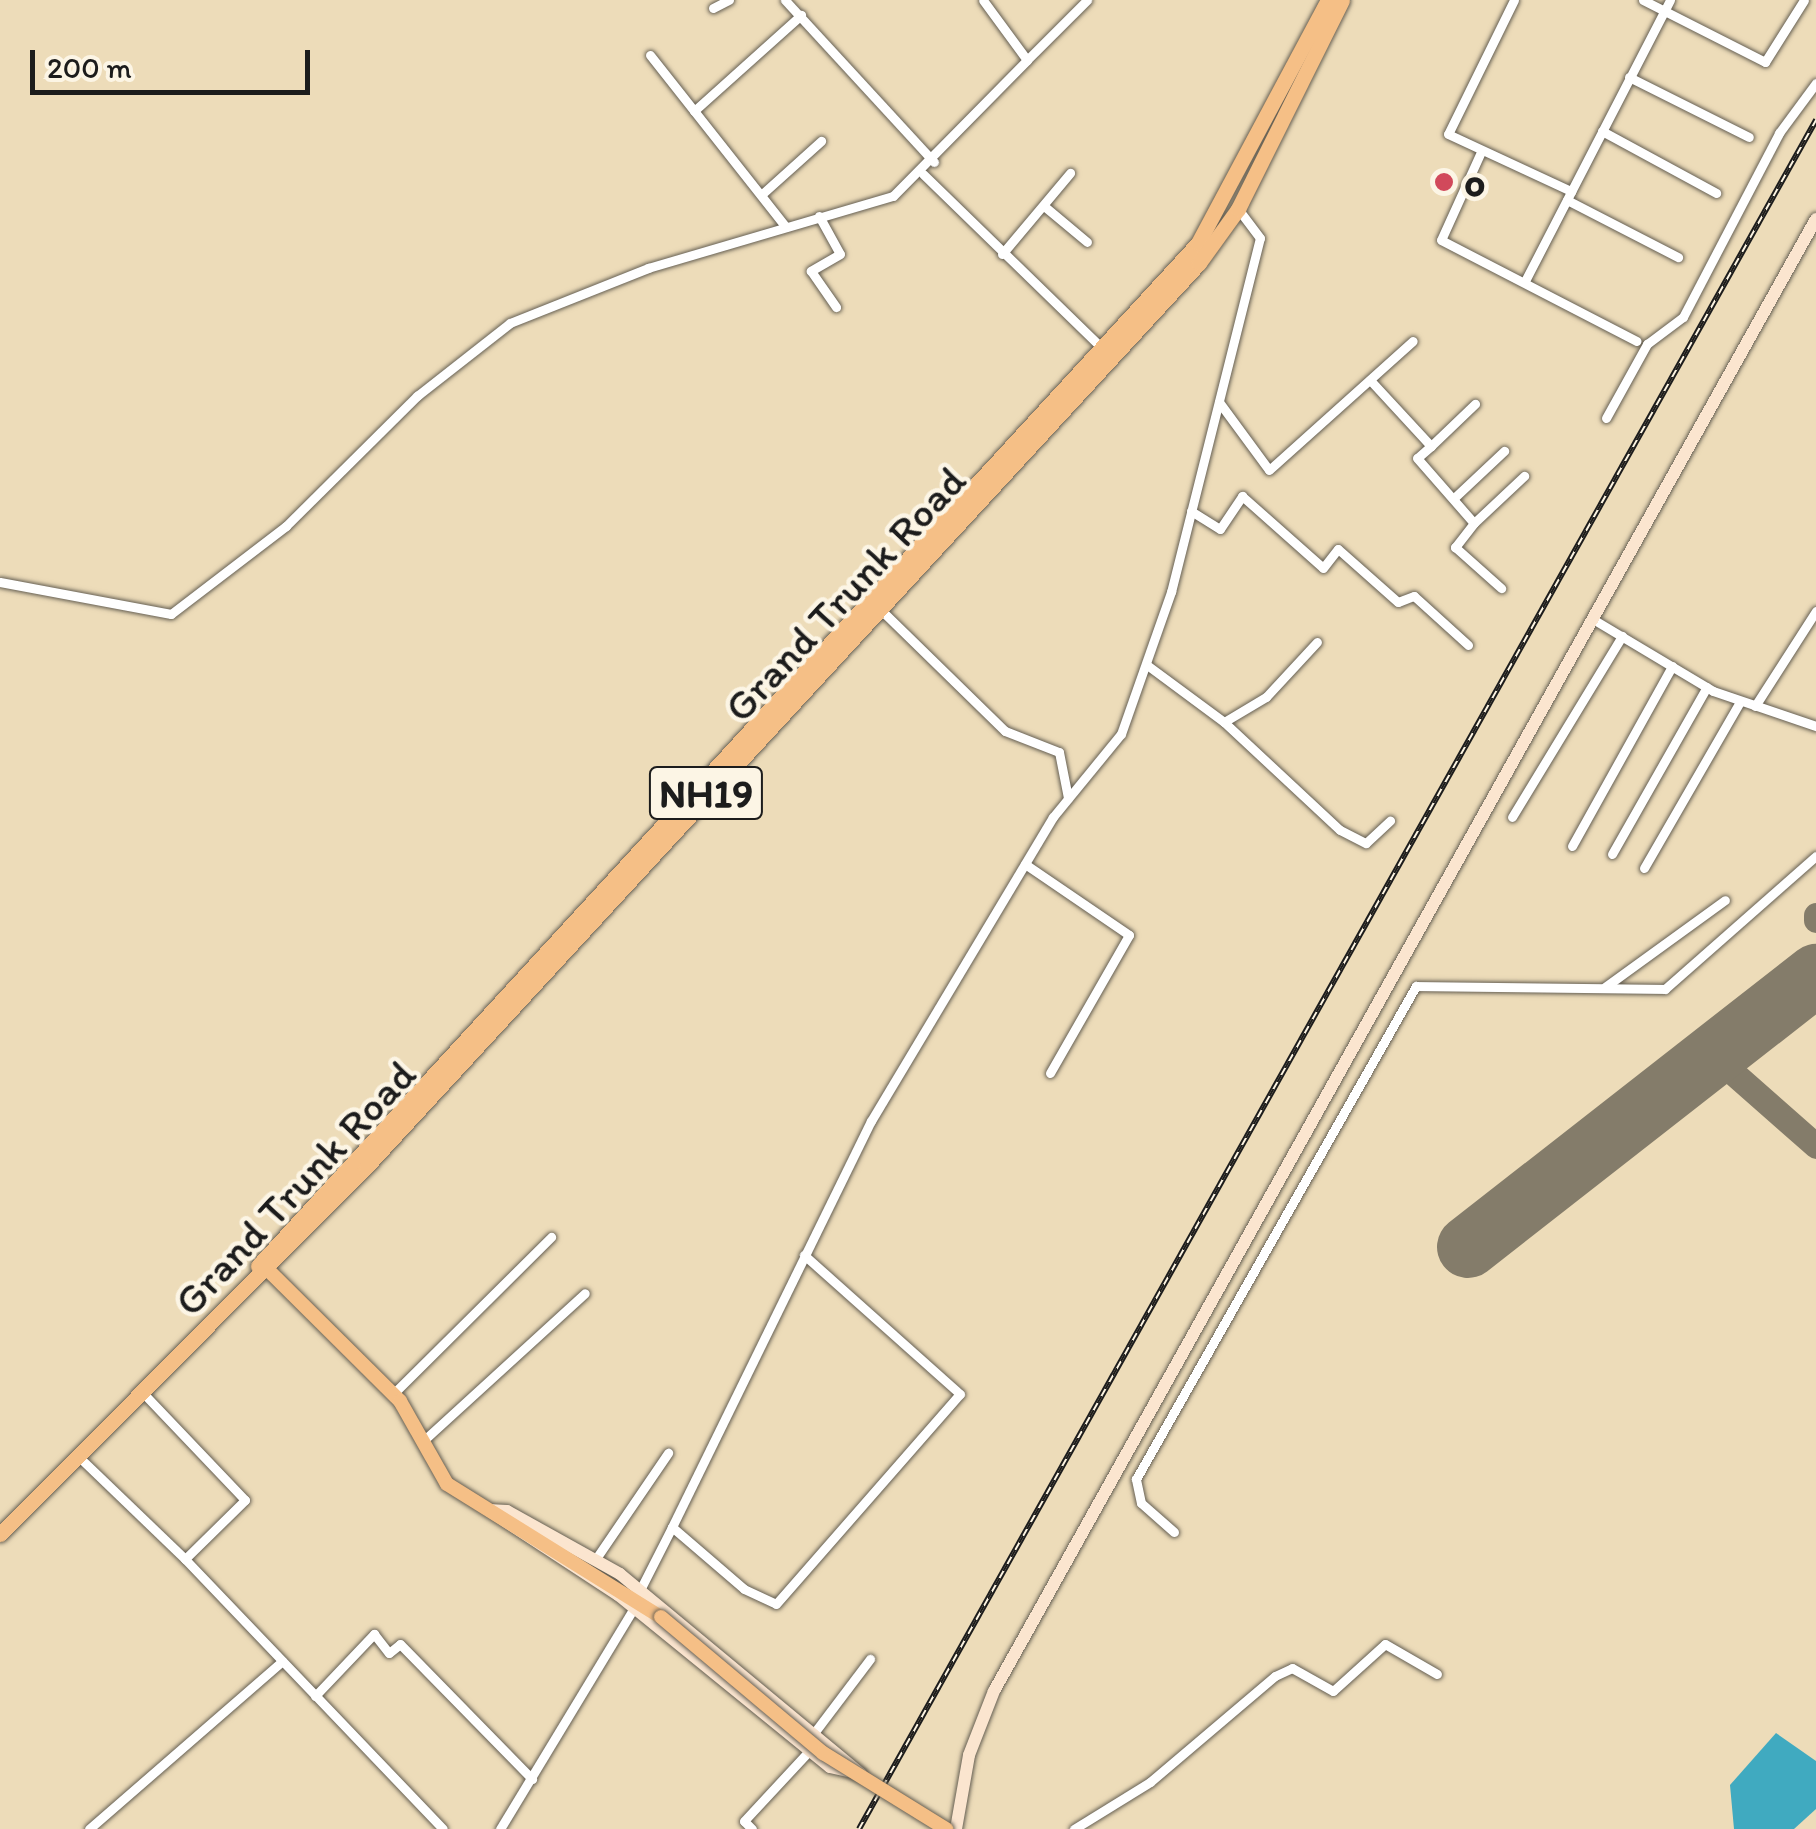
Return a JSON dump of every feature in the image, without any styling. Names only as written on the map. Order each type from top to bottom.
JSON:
[{"type":"highway","name":"Grand Trunk Road","points":[[0,1522],[264,1267],[1104,350],[1213,224],[1328,0]]},
{"type":"highway","name":"Grand Trunk Road","points":[[0,1534],[145,1395],[877,606],[1125,345],[1238,208],[1342,0]]},
{"type":"main road","points":[[488,1510],[661,1617],[823,1753],[956,1827],[994,1691],[1589,616],[1816,219]]},
{"type":"main road","points":[[264,1267],[393,1394],[423,1441],[436,1472],[488,1510],[634,1608],[806,1749],[842,1774],[862,1774],[640,1590],[507,1510],[488,1510]]},
{"type":"street","points":[[713,8],[729,0]]},
{"type":"street","points":[[784,0],[934,162]]},
{"type":"street","points":[[983,0],[1027,60]]},
{"type":"street","points":[[0,582],[171,614],[286,526],[417,396],[510,323],[819,216],[893,196],[923,174],[1087,0]]},
{"type":"street","points":[[1514,0],[1448,134],[1480,154],[1569,195],[1678,257]]},
{"type":"street","points":[[1644,0],[1764,62],[1804,0]]},
{"type":"street","points":[[1526,280],[1670,0]]},
{"type":"street","points":[[694,111],[800,16]]},
{"type":"street","points":[[650,55],[786,227]]},
{"type":"street","points":[[1629,77],[1748,136]]},
{"type":"street","points":[[1606,418],[1648,344],[1683,317],[1816,83]]},
{"type":"street","points":[[1602,130],[1716,192]]},
{"type":"street","points":[[760,195],[822,141]]},
{"type":"street","points":[[1480,154],[1442,240],[1526,280],[1636,341]]},
{"type":"street","points":[[1002,254],[1070,172]]},
{"type":"street","points":[[923,174],[1104,350]]},
{"type":"street","points":[[1044,206],[1087,242]]},
{"type":"street","points":[[640,1590],[871,1121],[1024,864],[1068,798],[1122,734],[1147,665],[1191,510],[1260,238],[1238,208]]},
{"type":"street","points":[[819,216],[840,254],[811,271],[836,307]]},
{"type":"street","points":[[1219,402],[1270,470],[1412,340]]},
{"type":"street","points":[[1370,380],[1431,446]]},
{"type":"street","points":[[1474,522],[1417,458],[1475,404]]},
{"type":"street","points":[[1454,498],[1504,451]]},
{"type":"street","points":[[1501,588],[1454,547],[1474,522],[1524,476]]},
{"type":"street","points":[[1191,510],[1220,529],[1242,496],[1323,568],[1338,549],[1398,602],[1414,596],[1468,645]]},
{"type":"street","points":[[877,606],[1005,730],[1059,752],[1068,798]]},
{"type":"street","points":[[1755,706],[1816,611]]},
{"type":"street","points":[[1589,616],[1707,687],[1740,702],[1816,726]]},
{"type":"street","points":[[1512,817],[1622,636]]},
{"type":"street","points":[[1224,722],[1266,697],[1316,642]]},
{"type":"street","points":[[1147,665],[1224,722],[1340,830],[1366,843],[1390,821]]},
{"type":"street","points":[[1572,846],[1672,666]]},
{"type":"street","points":[[1612,854],[1707,687]]},
{"type":"street","points":[[1644,868],[1740,702]]},
{"type":"street","points":[[1174,1532],[1141,1503],[1136,1479],[1416,986],[1665,989],[1816,856]]},
{"type":"street","points":[[1024,864],[1129,936],[1050,1073]]},
{"type":"street","points":[[1598,989],[1632,974],[1725,900]]},
{"type":"street","points":[[393,1394],[551,1237]]},
{"type":"street","points":[[672,1526],[744,1589],[776,1604],[960,1394],[804,1255]]},
{"type":"street","points":[[423,1441],[585,1293]]},
{"type":"street","points":[[145,1395],[245,1500],[185,1559]]},
{"type":"street","points":[[595,1560],[668,1452]]},
{"type":"street","points":[[80,1458],[185,1559],[444,1829]]},
{"type":"street","points":[[500,1829],[634,1608]]},
{"type":"street","points":[[315,1696],[374,1634],[389,1653],[400,1644],[532,1779]]},
{"type":"street","points":[[1074,1829],[1150,1782],[1275,1676],[1292,1668],[1333,1691],[1386,1644],[1437,1674]]},
{"type":"street","points":[[752,1829],[744,1821],[806,1749],[870,1660]]},
{"type":"street","points":[[89,1829],[282,1661]]},
{"type":"water","points":[[1776,1733],[1816,1761],[1816,1809],[1794,1829],[1734,1829],[1730,1785]]},
{"type":"taxiway","points":[[1816,915],[1816,920]]},
{"type":"taxiway","points":[[1714,1056],[1816,1146]]},
{"type":"runway","points":[[1468,1247],[1816,975]]},
{"type":"railway","points":[[859,1829],[1816,120]]},
{"type":"place","name":"o","points":[[1444,182]]}]
